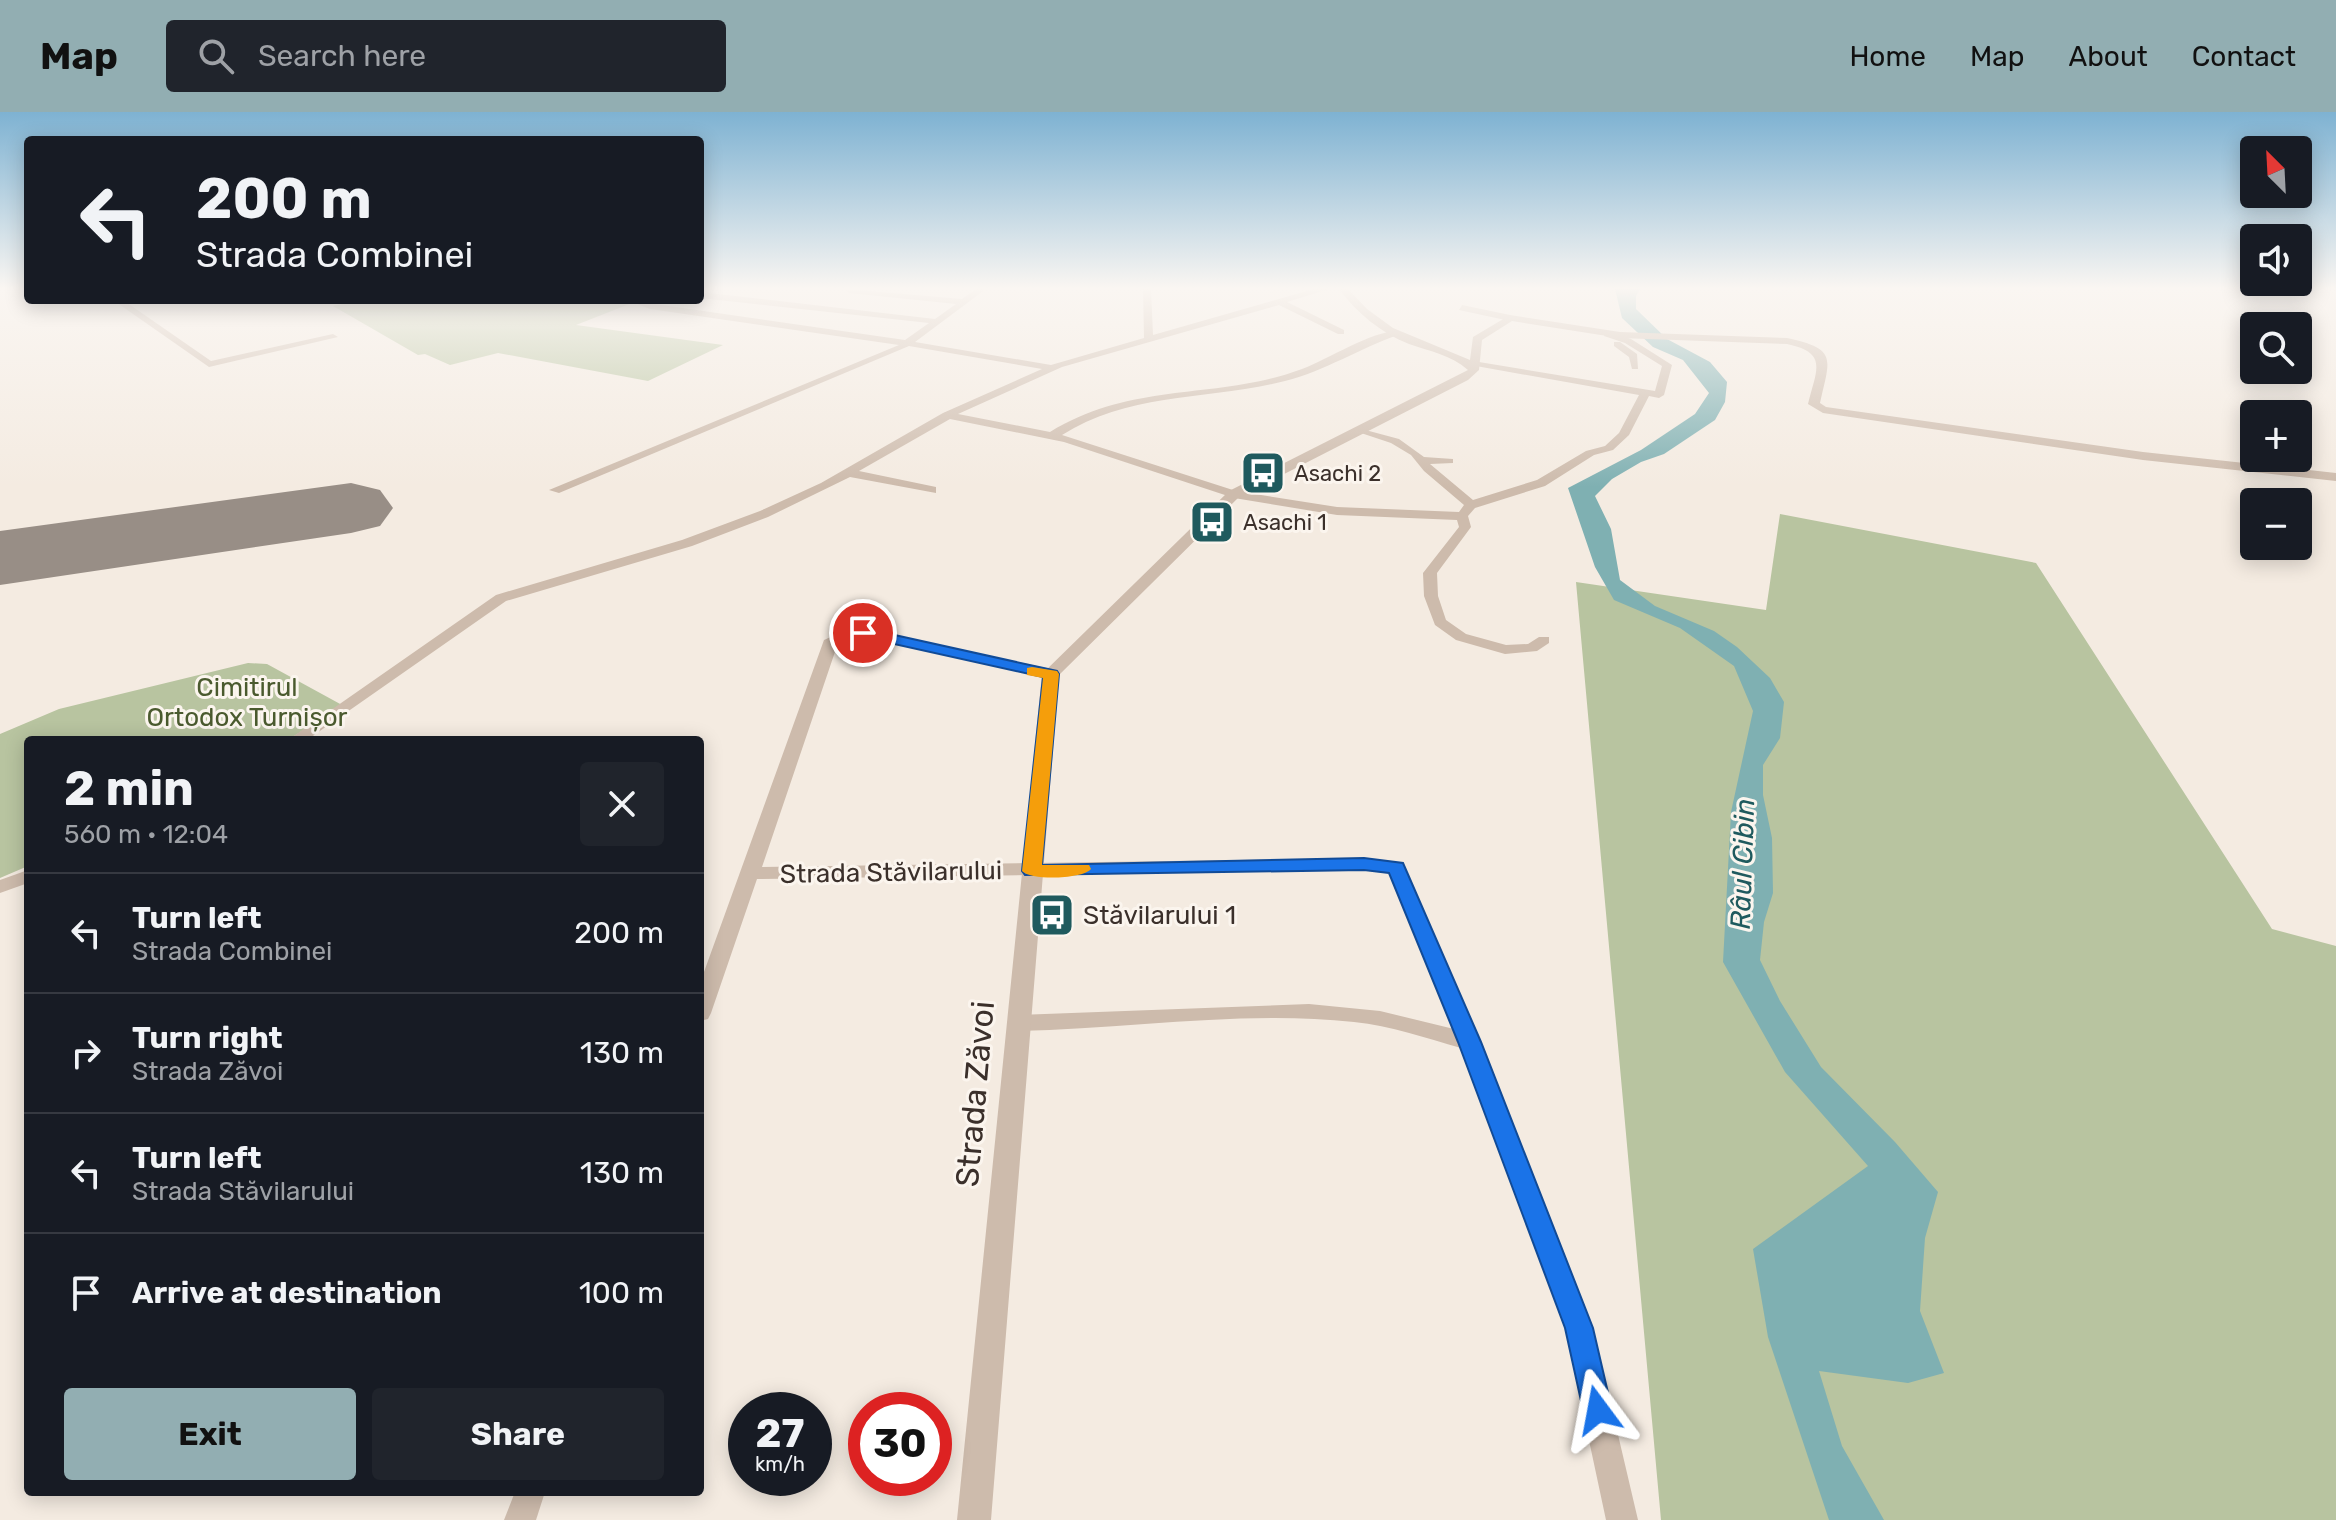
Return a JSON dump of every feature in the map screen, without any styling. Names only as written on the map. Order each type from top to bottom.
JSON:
[{"type":"street","points":[[196,355],[209,364],[252,355]]},
{"type":"street","points":[[555,490],[882,355]]},
{"type":"street","points":[[976,355],[1052,368]]},
{"type":"street","points":[[302,736],[501,598],[687,543],[764,514],[849,473],[947,415],[1052,368],[1095,355]]},
{"type":"street","points":[[1052,436],[1069,423],[1117,406],[1297,375],[1338,355]]},
{"type":"street","points":[[1452,355],[1474,362],[1652,394]]},
{"type":"street","points":[[1467,355],[1474,362]]},
{"type":"street","points":[[1474,362],[1475,355]]},
{"type":"street","points":[[1635,367],[1634,356],[1646,355]]},
{"type":"street","points":[[947,415],[1109,451],[1234,494],[1337,511],[1467,510],[1541,483],[1590,453],[1609,448],[1624,435],[1667,365],[1653,355]]},
{"type":"street","points":[[1820,355],[1823,361],[1814,404],[1823,410],[2143,456],[2336,477]]},
{"type":"street","points":[[1051,674],[1234,494],[1362,430],[1474,362]]},
{"type":"street","points":[[1362,430],[1395,441],[1422,460],[1467,510]]},
{"type":"street","points":[[1422,460],[1449,461]]},
{"type":"street","points":[[849,473],[932,490]]},
{"type":"street","points":[[1467,510],[1465,527],[1430,573],[1431,596],[1440,622],[1461,637],[1505,650],[1532,648],[1544,640]]},
{"type":"street","name":"Strada Stăvilarului","points":[[704,1002],[831,640],[838,635],[863,633],[1051,674]]},
{"type":"street","name":"Strada Zăvoi","points":[[974,1520],[1051,674]]},
{"type":"street","name":"Strada Stăvilarului","points":[[749,873],[1364,864],[1396,867],[1470,1042]]},
{"type":"street","points":[[0,887],[24,878]]},
{"type":"street","points":[[1018,1023],[1297,1012],[1399,1021],[1470,1042],[1579,1328],[1622,1520]]},
{"type":"street","points":[[520,1520],[529,1496]]},
{"type":"green space","points":[[427,355],[491,355],[450,365]]},
{"type":"green space","points":[[507,355],[703,355],[648,381]]},
{"type":"green space","points":[[1780,514],[2036,563],[2272,929],[2336,946],[2336,1520],[1661,1520],[1576,582],[1766,610]]},
{"type":"green space","name":"Cimitirul Ortodox Turnișor","points":[[248,663],[267,664],[342,705],[294,736],[24,736],[24,868],[0,878],[0,734],[59,709]]},
{"type":"water","name":"Râul Cibin","points":[[1671,355],[1696,355],[1710,362],[1727,382],[1725,402],[1715,420],[1664,454],[1641,462],[1612,479],[1595,496],[1611,529],[1620,580],[1655,606],[1714,631],[1737,647],[1770,678],[1784,702],[1780,738],[1763,765],[1763,795],[1772,838],[1773,893],[1764,922],[1760,960],[1780,1001],[1821,1067],[1895,1142],[1938,1192],[1925,1238],[1920,1311],[1944,1373],[1908,1383],[1819,1371],[1842,1446],[1884,1520],[1829,1520],[1768,1337],[1753,1249],[1868,1166],[1785,1072],[1723,962],[1731,812],[1753,711],[1734,666],[1680,628],[1614,600],[1595,567],[1568,488],[1641,450],[1695,414],[1709,393],[1683,360]]},
{"type":"runway","points":[[0,558],[351,508]]},
{"type":"slow traffic","points":[[1032,671],[1051,674],[1032,871],[1082,869]]},
{"type":"place","name":"Asachi 2","points":[[1263,473]]},
{"type":"place","name":"Asachi 1","points":[[1212,522]]},
{"type":"place","name":"Stăvilarului 1","points":[[1052,915]]},
{"type":"route","points":[[863,633],[1051,674],[1032,871],[1364,864],[1396,867],[1470,1042],[1579,1328],[1598,1410]]}]
